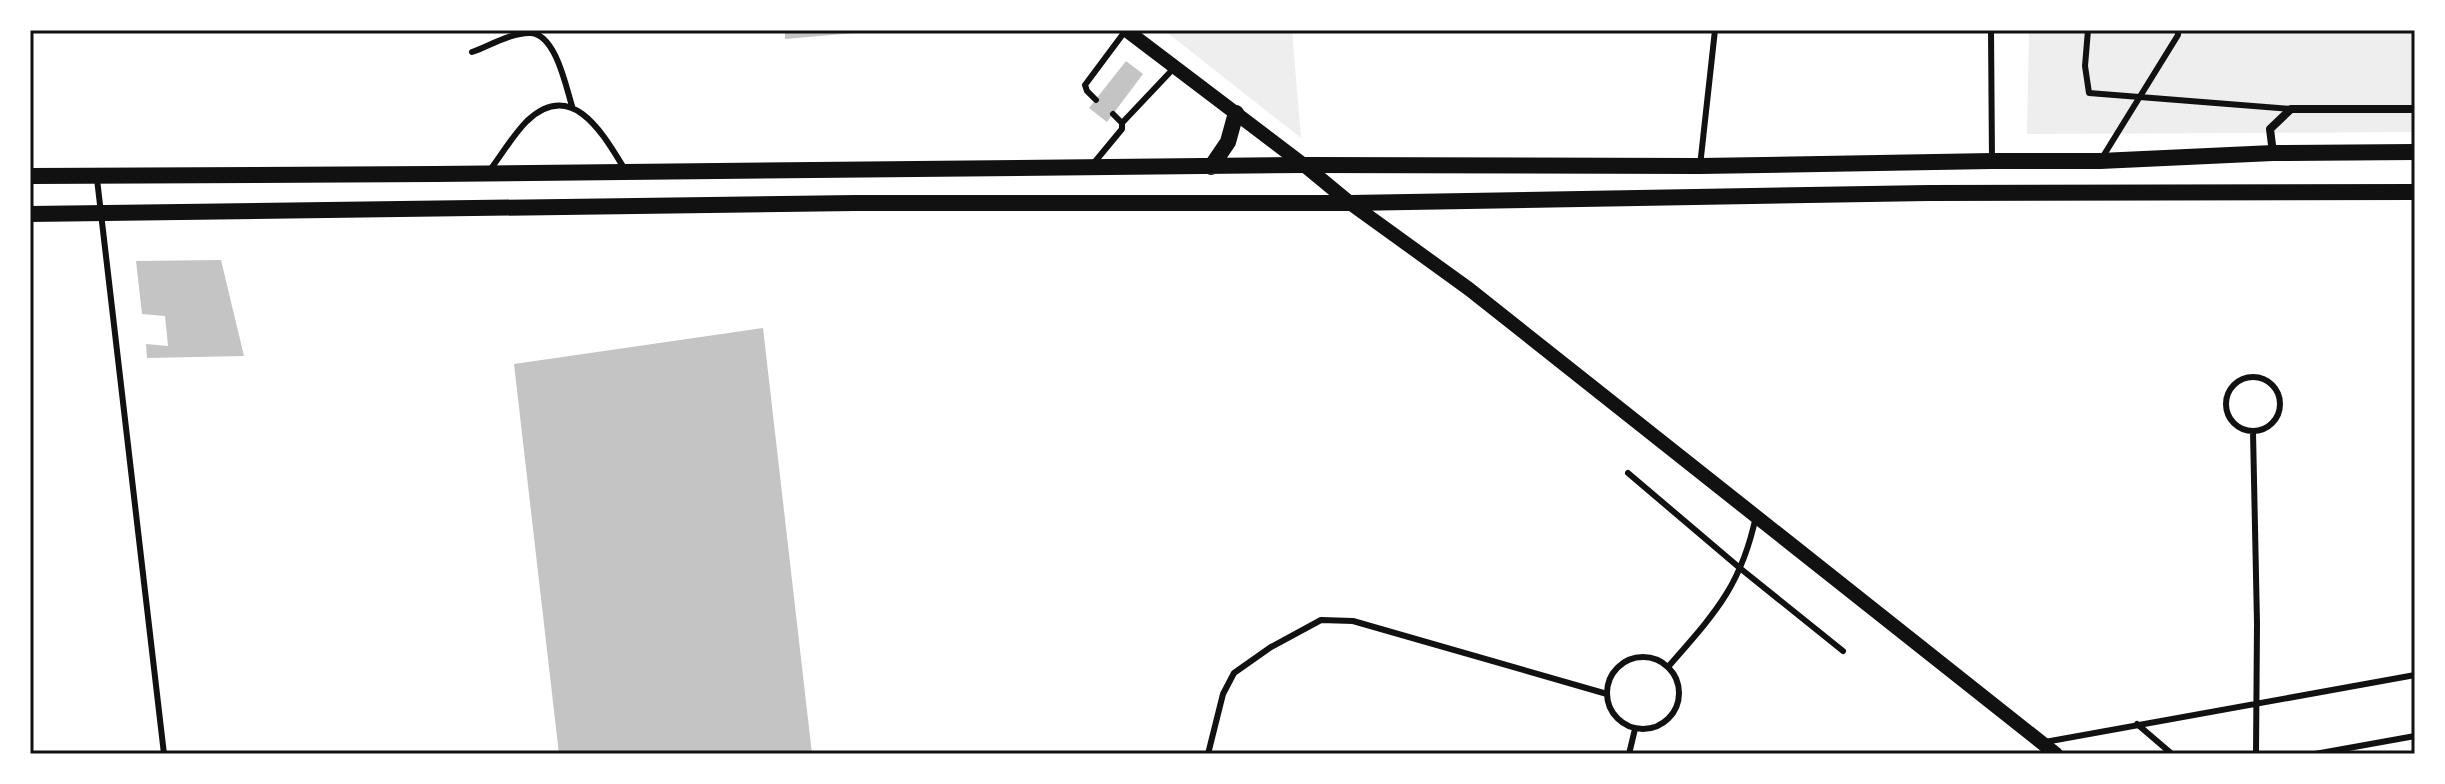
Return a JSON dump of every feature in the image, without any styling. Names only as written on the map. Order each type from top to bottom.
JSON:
[{"type":"main road","points":[[1211,167],[1228,142],[1236,113]]},
{"type":"main road","points":[[30,176],[1304,165],[1700,166],[2100,161],[2273,153],[2415,152]]},
{"type":"main road","points":[[30,214],[856,203],[1350,203],[1929,193],[2415,192]]},
{"type":"street","points":[[1126,30],[1350,203],[1469,289],[2056,754]]},
{"type":"street","points":[[2273,153],[2270,129],[2291,109],[2415,109]]},
{"type":"lane","points":[[1096,100],[1085,85],[1126,30]]},
{"type":"lane","points":[[1700,166],[1715,30]]},
{"type":"lane","points":[[1991,30],[1992,161]]},
{"type":"lane","points":[[2088,30],[2085,66],[2089,93],[2291,109]]},
{"type":"lane","points":[[2100,161],[2178,35],[2178,30]]},
{"type":"lane","points":[[472,52],[529,33],[545,38],[554,54],[572,106]]},
{"type":"lane","points":[[1089,168],[1120,132],[1122,123],[1175,67]]},
{"type":"lane","points":[[488,173],[534,116],[555,106],[572,106],[583,113],[598,129],[626,172]]},
{"type":"lane","points":[[1113,114],[1122,123]]},
{"type":"lane","points":[[96,175],[164,754]]},
{"type":"lane","points":[[2254,377],[2273,385],[2281,405],[2272,424],[2253,432],[2242,430],[2234,424],[2226,404],[2228,393],[2234,385],[2254,377]]},
{"type":"lane","points":[[2253,432],[2256,754]]},
{"type":"lane","points":[[1628,473],[1843,651]]},
{"type":"lane","points":[[1668,667],[1716,610],[1741,569],[1756,516]]},
{"type":"lane","points":[[1208,754],[1223,694],[1234,673],[1271,647],[1321,620],[1353,621],[1607,694]]},
{"type":"lane","points":[[1646,657],[1668,667],[1679,687],[1679,699],[1668,720],[1659,727],[1647,730],[1635,729],[1615,716],[1607,694],[1614,671],[1634,658],[1646,657]]},
{"type":"lane","points":[[2042,742],[2415,675]]},
{"type":"lane","points":[[2137,724],[2172,754]]},
{"type":"lane","points":[[1629,754],[1635,729]]},
{"type":"lane","points":[[2315,754],[2415,736]]},
{"type":"shaded area","points":[[1164,30],[1292,30],[1301,138]]},
{"type":"shaded area","points":[[2029,30],[2415,30],[2415,132],[2027,134]]},
{"type":"building","points":[[785,30],[866,30],[866,32],[785,39]]},
{"type":"building","points":[[1126,61],[1143,74],[1107,122],[1089,108]]},
{"type":"building","points":[[221,260],[244,356],[147,358],[146,344],[168,346],[165,316],[142,314],[136,261]]},
{"type":"building","points":[[763,328],[812,754],[559,754],[514,364]]}]
